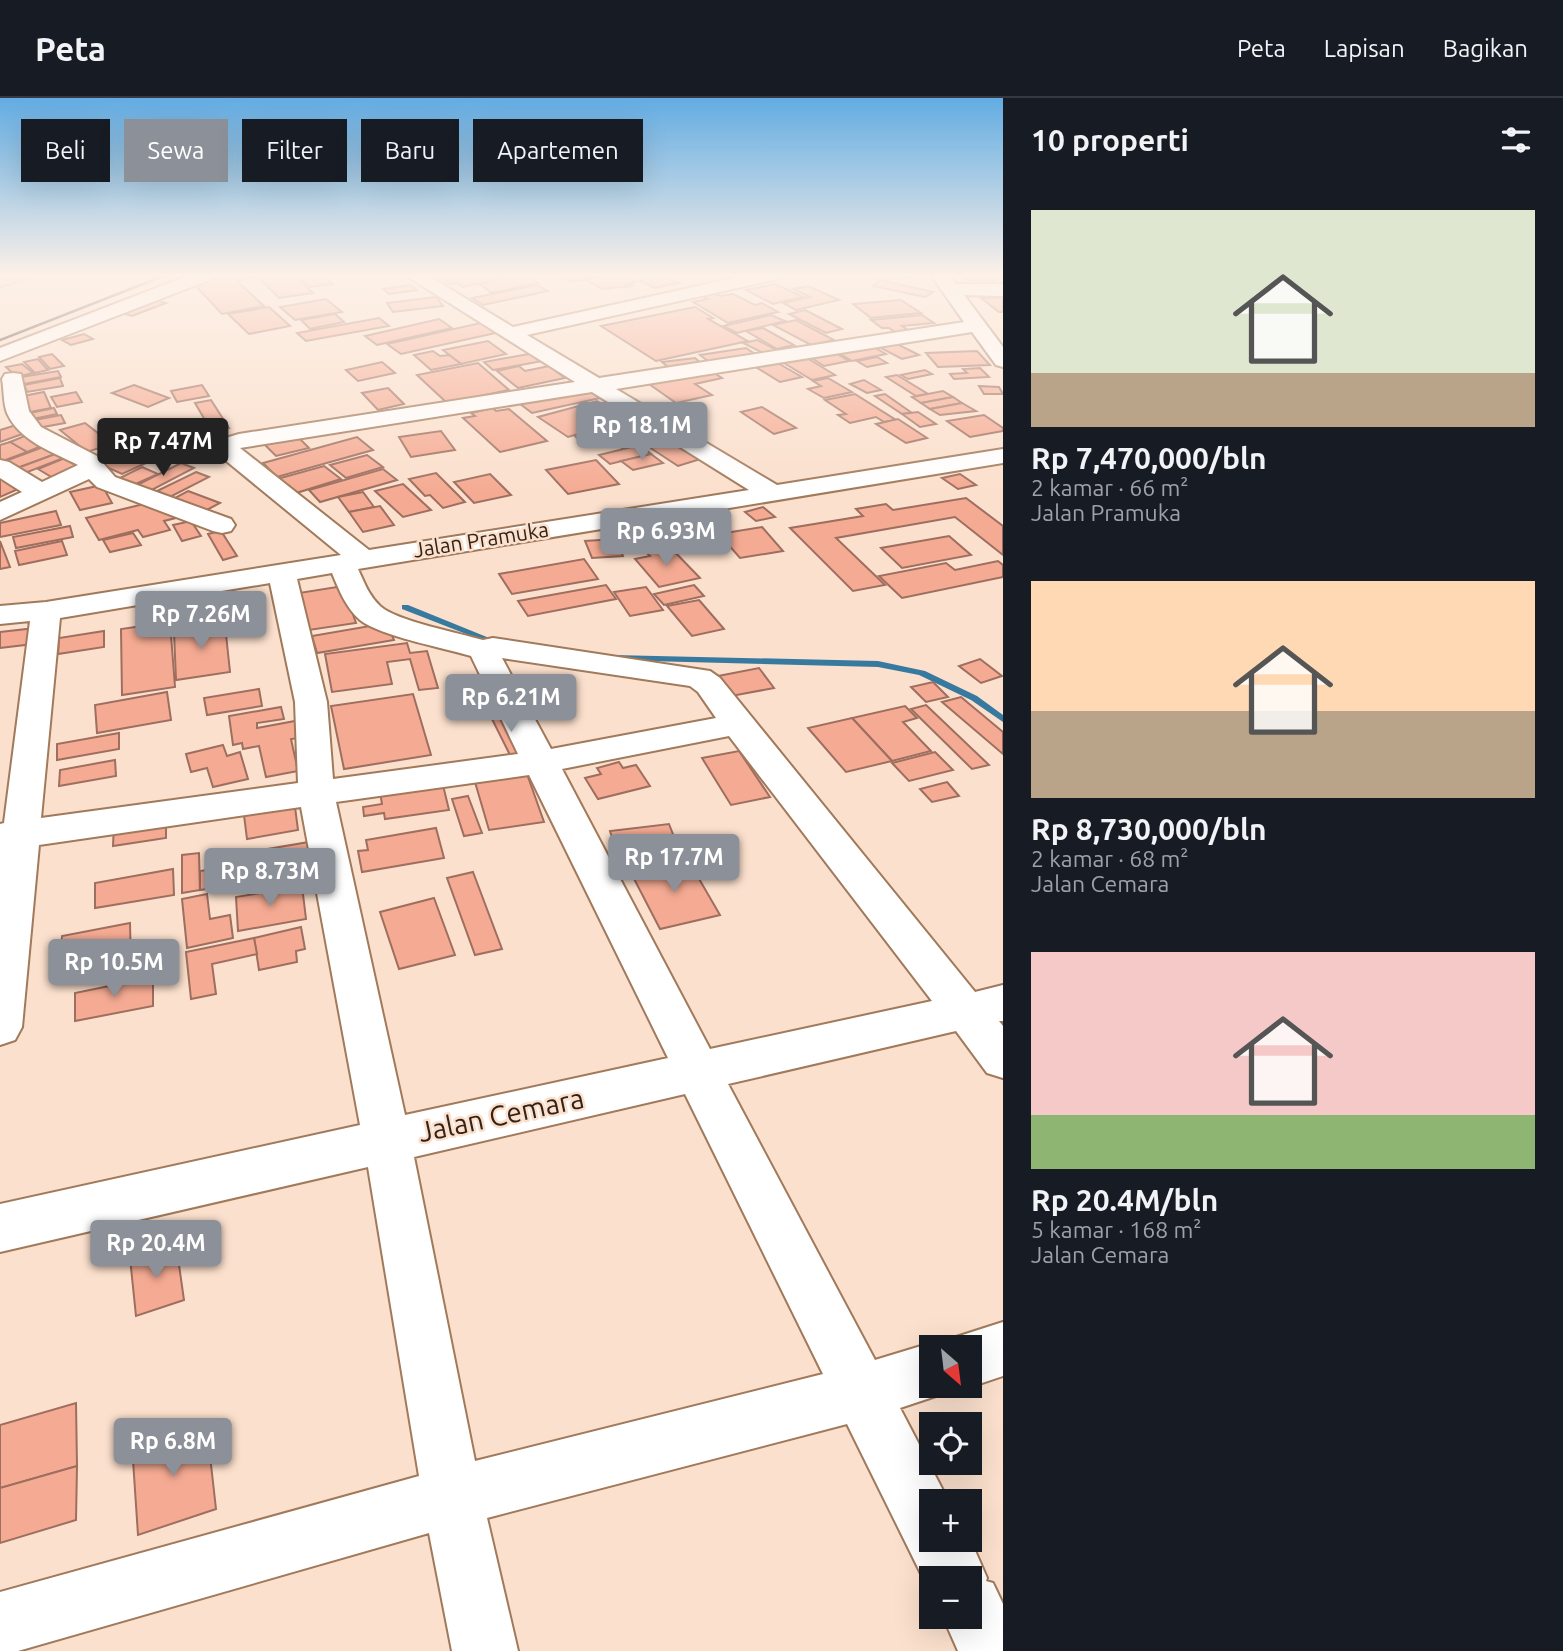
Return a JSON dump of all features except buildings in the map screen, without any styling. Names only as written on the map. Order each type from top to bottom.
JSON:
[{"type":"street","points":[[0,355],[19,347]]},
{"type":"street","points":[[534,347],[772,493]]},
{"type":"street","points":[[839,347],[239,441],[227,445],[227,450],[352,561],[359,601],[372,614],[396,625],[483,650],[493,647],[699,678],[709,685],[737,724],[984,1008],[1003,1059]]},
{"type":"street","points":[[13,379],[18,412],[33,432],[88,461],[106,482],[222,525]]},
{"type":"street","name":"Jalan Pramuka","points":[[0,615],[46,611],[1003,456]]},
{"type":"street","points":[[0,467],[40,492]]},
{"type":"street","points":[[0,512],[92,468]]},
{"type":"street","points":[[282,573],[310,702],[316,791],[387,1140],[452,1497],[485,1651]]},
{"type":"street","points":[[0,1027],[10,835],[46,611]]},
{"type":"street","points":[[483,650],[919,1505]]},
{"type":"street","points":[[10,835],[540,762],[737,724]]},
{"type":"street","name":"Jalan Cemara","points":[[0,1228],[984,1008]]},
{"type":"street","points":[[982,1355],[1003,1349]]},
{"type":"street","points":[[0,1624],[452,1497],[863,1392],[919,1375]]},
{"type":"street","points":[[981,1629],[992,1651]]},
{"type":"waterway","points":[[405,607],[500,644]]},
{"type":"waterway","points":[[613,658],[878,664],[922,673],[974,698],[1003,719]]}]
